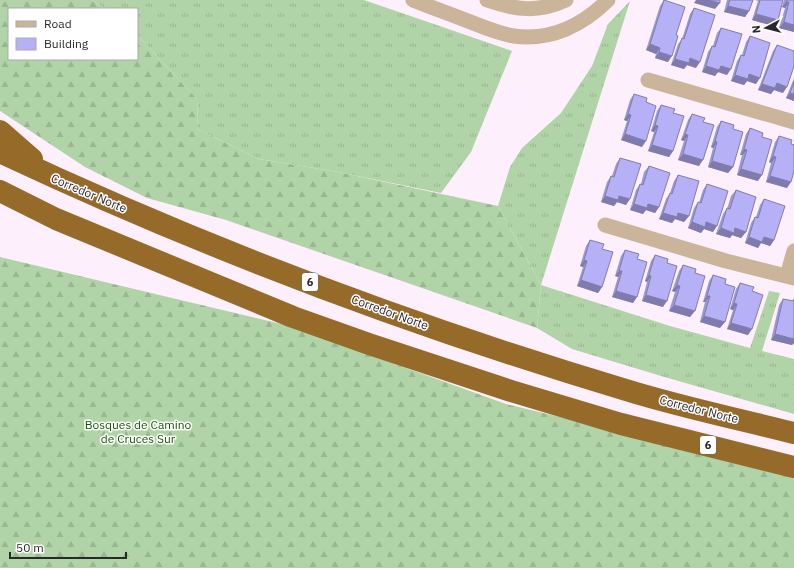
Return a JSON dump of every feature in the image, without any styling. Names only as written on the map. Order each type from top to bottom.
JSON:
[{"type":"highway","points":[[0,132],[54,178]]},
{"type":"highway","name":"Corredor Norte","points":[[0,152],[54,178],[242,257],[433,328],[627,391],[794,433]]},
{"type":"highway","name":"6","points":[[0,191],[56,219],[293,317],[377,347],[511,391],[614,422],[794,467]]},
{"type":"highway","points":[[0,203],[56,219]]},
{"type":"street","points":[[413,0],[489,29],[514,36],[539,36],[570,29],[595,14],[608,0]]},
{"type":"street","points":[[487,0],[525,10],[554,6],[566,0]]},
{"type":"street","points":[[648,80],[794,122]]},
{"type":"street","points":[[605,225],[726,261],[790,277],[794,252]]},
{"type":"green space","points":[[0,0],[92,0],[104,8],[8,8],[8,60],[138,60],[138,36],[198,100],[197,129],[259,159],[338,172],[498,206],[541,285],[537,328],[226,220],[147,198],[85,167],[0,111]]},
{"type":"green space","points":[[92,0],[364,0],[512,51],[471,152],[441,193],[338,172],[259,159],[197,129],[198,100],[138,36],[138,8],[104,8]]},
{"type":"green space","points":[[630,1],[541,285],[498,206],[510,167],[522,148],[561,113],[592,66],[608,24]]},
{"type":"green space","name":"Bosques de Camino de Cruces Sur","points":[[0,257],[290,326],[506,404],[794,473],[794,568],[0,568]]},
{"type":"green space","points":[[541,285],[670,326],[750,348],[769,291],[780,293],[762,351],[794,359],[794,414],[572,349],[537,328]]},
{"type":"building","points":[[664,0],[685,7],[676,35],[678,36],[672,56],[659,52],[660,48],[650,44]]},
{"type":"building","points":[[709,0],[720,0],[720,3]]},
{"type":"building","points":[[730,0],[753,0],[749,11],[728,6]]},
{"type":"building","points":[[760,0],[783,0],[778,20],[756,14]]},
{"type":"building","points":[[787,0],[794,0],[794,25],[784,22],[789,2],[786,2]]},
{"type":"building","points":[[694,8],[715,15],[700,62],[690,58],[689,63],[675,59],[682,38],[684,39]]},
{"type":"building","points":[[721,28],[742,34],[731,69],[721,66],[719,70],[706,66],[712,46],[715,47]]},
{"type":"building","points":[[750,36],[770,43],[760,78],[749,74],[748,79],[735,75],[741,55],[744,56]]},
{"type":"building","points":[[777,45],[794,51],[794,66],[787,87],[777,83],[775,88],[762,84]]},
{"type":"building","points":[[794,82],[794,94],[790,93]]},
{"type":"building","points":[[634,94],[647,98],[646,102],[656,106],[646,141],[625,134],[631,115],[628,114]]},
{"type":"building","points":[[661,105],[675,109],[673,113],[684,116],[673,151],[652,145],[658,126],[655,125]]},
{"type":"building","points":[[692,114],[705,118],[703,122],[714,125],[703,160],[683,154],[688,135],[685,134]]},
{"type":"building","points":[[721,121],[734,125],[733,129],[743,132],[733,167],[712,161],[717,142],[715,141]]},
{"type":"building","points":[[750,128],[763,133],[762,137],[772,140],[762,175],[741,169],[747,150],[744,149]]},
{"type":"building","points":[[779,136],[792,140],[791,144],[794,145],[794,171],[791,182],[770,176],[776,157],[773,156]]},
{"type":"building","points":[[620,158],[641,164],[630,199],[619,196],[618,200],[605,196],[611,176],[614,177]]},
{"type":"building","points":[[649,166],[670,173],[659,207],[648,204],[647,208],[634,204],[640,184],[643,185]]},
{"type":"building","points":[[678,175],[699,181],[689,216],[678,213],[677,217],[663,213],[670,193],[672,194]]},
{"type":"building","points":[[707,184],[728,191],[717,226],[706,222],[705,227],[692,222],[698,202],[701,203]]},
{"type":"building","points":[[736,190],[756,197],[746,232],[735,228],[734,233],[721,228],[727,208],[730,209]]},
{"type":"building","points":[[764,199],[785,206],[774,240],[764,237],[762,242],[749,237],[755,217],[758,218]]},
{"type":"building","points":[[590,240],[604,244],[602,249],[613,252],[602,287],[581,280],[587,261],[584,260]]},
{"type":"building","points":[[625,250],[639,254],[637,259],[647,262],[637,297],[616,291],[622,271],[619,271]]},
{"type":"building","points":[[655,255],[668,259],[667,263],[677,266],[667,301],[646,295],[651,276],[649,275]]},
{"type":"building","points":[[683,265],[696,269],[695,273],[705,276],[695,311],[674,305],[680,286],[677,285]]},
{"type":"building","points":[[713,275],[726,279],[725,284],[735,287],[725,322],[704,316],[710,296],[707,296]]},
{"type":"building","points":[[740,283],[754,287],[752,291],[763,295],[752,329],[731,323],[737,304],[734,303]]},
{"type":"building","points":[[783,299],[794,301],[794,339],[775,334]]}]
